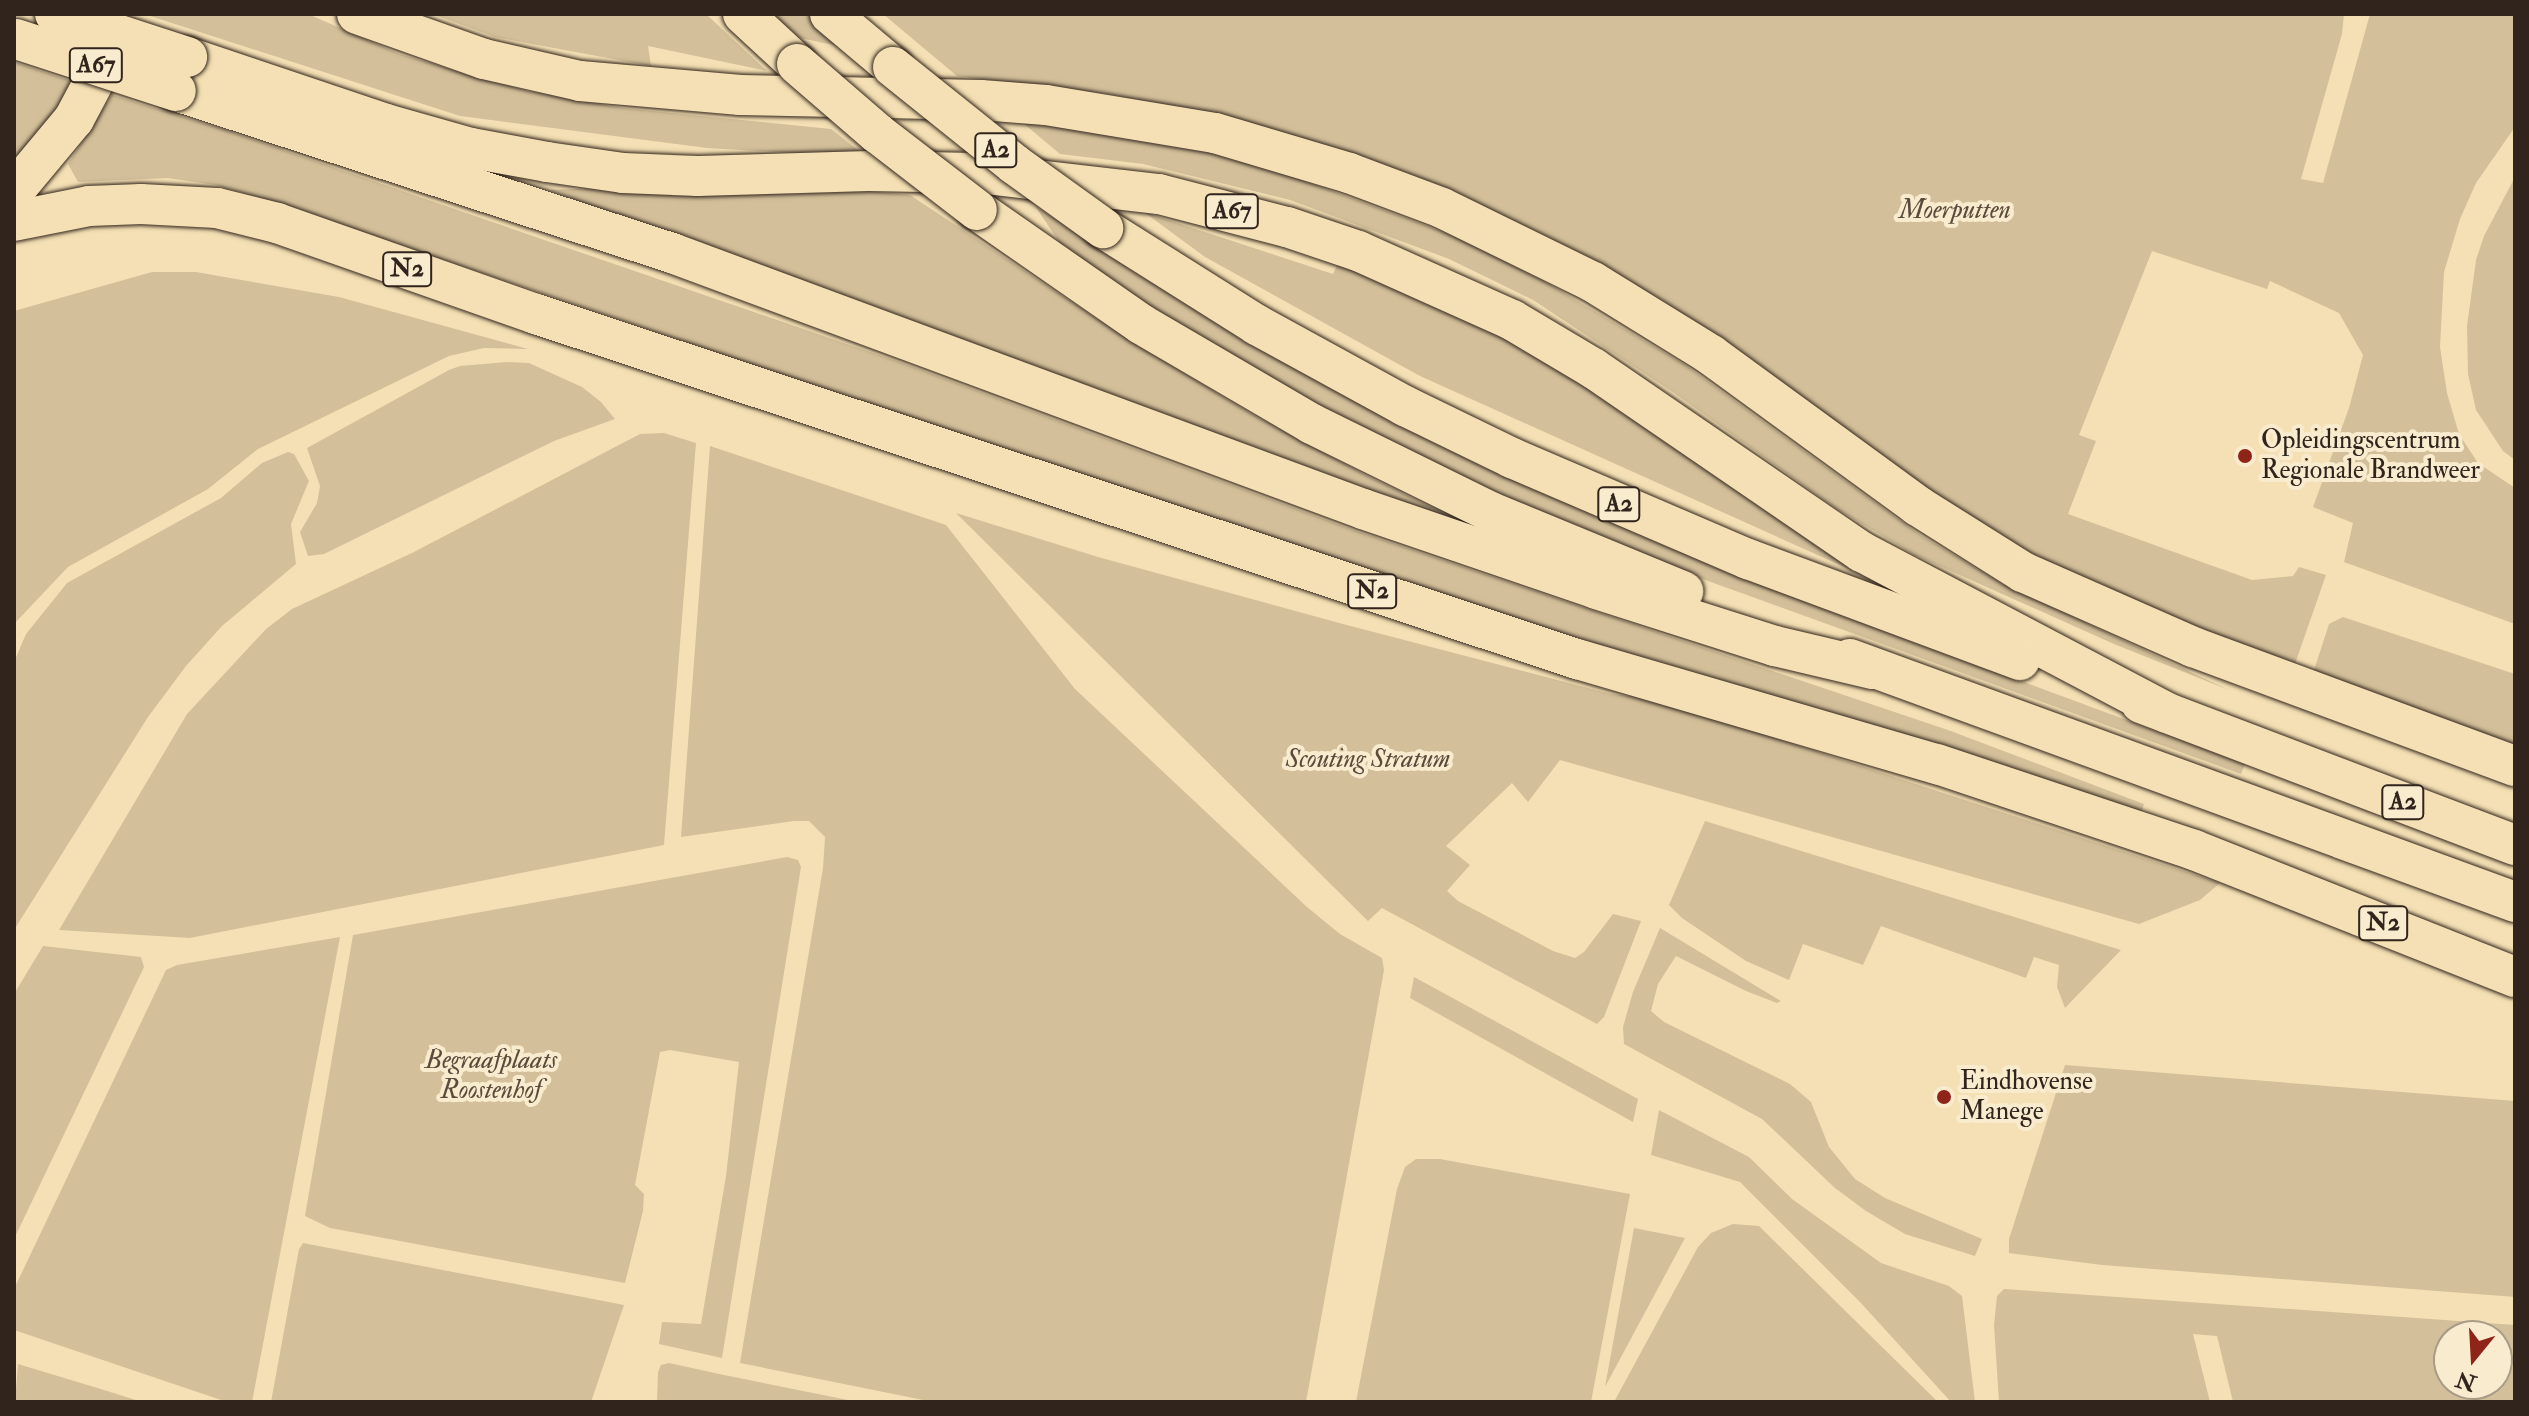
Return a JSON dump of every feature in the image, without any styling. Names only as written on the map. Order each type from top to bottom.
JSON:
[{"type":"highway","name":"A67","points":[[55,14],[182,74],[1363,509],[1775,646],[1872,669]]},
{"type":"highway","points":[[14,191],[74,119],[100,70],[116,14]]},
{"type":"highway","points":[[357,14],[484,59],[580,81],[740,95],[981,100],[1046,105],[1201,130],[1349,173],[1442,208],[1593,282],[1711,355],[1918,506],[2012,566],[2129,621],[2277,680],[2515,766]]},
{"type":"highway","name":"A2","points":[[743,14],[877,133],[977,210],[1141,324],[1376,458],[1607,561],[1767,623],[1872,669],[2515,902]]},
{"type":"highway","name":"A2","points":[[830,14],[1014,164],[1103,228],[1168,272],[1405,406],[1526,465],[1748,559],[2166,712],[2515,845]]},
{"type":"highway","name":"A67","points":[[15,38],[182,74],[471,148],[547,162],[623,173],[698,176],[869,171],[977,173],[1159,194],[1287,227],[1371,256],[1512,320],[1593,368],[1862,552],[2166,712]]},
{"type":"highway","name":"N2","points":[[14,221],[89,206],[141,204],[217,208],[266,220],[536,314],[1548,650],[1937,764],[2250,872],[2515,977]]},
{"type":"green space","points":[[144,14],[308,14],[399,54],[527,91],[622,108],[831,129],[867,157],[707,148],[460,116]]},
{"type":"green space","points":[[432,14],[706,14],[767,71],[648,46],[651,66],[495,37]]},
{"type":"green space","points":[[771,14],[809,14],[843,47],[795,37]]},
{"type":"green space","name":"Moerputten","points":[[883,14],[2344,14],[2342,34],[2301,179],[2323,183],[2370,14],[2515,14],[2515,127],[2476,183],[2460,219],[2444,272],[2440,347],[2447,393],[2459,434],[2478,463],[2515,488],[2515,624],[2344,562],[2353,523],[2313,507],[2349,408],[2363,355],[2339,313],[2270,281],[2267,289],[2152,251],[2079,435],[2096,441],[2068,514],[2252,580],[2293,576],[2299,567],[2326,575],[2295,664],[2200,631],[2067,572],[2000,538],[1593,262],[1466,197],[1401,179],[1302,138],[1221,115],[1108,94],[957,76]]},
{"type":"green space","points":[[14,62],[71,81],[54,114],[14,162]]},
{"type":"green space","points":[[112,95],[225,130],[902,363],[1353,530],[1948,730],[2144,804],[2139,820],[884,413],[713,351],[255,196],[215,185],[168,178],[78,182],[68,164]]},
{"type":"green space","points":[[1023,123],[1142,138],[1213,153],[1294,177],[1457,237],[1542,280],[1685,365],[1920,535],[2003,584],[2229,690],[2114,644],[1915,555],[1837,509],[1674,393],[1533,300],[1449,259],[1290,200],[1143,164],[1060,154]]},
{"type":"green space","points":[[2515,177],[2515,460],[2503,451],[2476,410],[2468,374],[2467,326],[2476,260],[2484,236]]},
{"type":"green space","points":[[651,186],[792,194],[866,191],[910,195],[1129,340],[1250,413],[1371,478],[1503,542],[549,190]]},
{"type":"green space","points":[[1035,206],[1172,291],[1978,665],[2245,764],[2241,774],[1614,547],[1385,446],[1074,264]]},
{"type":"green space","points":[[1144,212],[1333,274],[1339,261],[1506,330],[1902,593],[1420,376],[1205,257]]},
{"type":"green space","points":[[152,272],[196,272],[339,297],[528,349],[484,348],[449,356],[258,449],[208,489],[68,567],[14,624],[14,311]]},
{"type":"green space","points":[[529,363],[582,387],[601,402],[615,419],[554,441],[324,554],[308,556],[300,532],[317,503],[320,486],[307,448],[449,370],[460,366]]},
{"type":"green space","points":[[664,433],[696,443],[664,845],[190,938],[59,930],[187,714],[266,629],[292,609],[412,553],[640,434]]},
{"type":"green space","points":[[710,446],[946,525],[1075,689],[1307,907],[1340,934],[1382,958],[1384,970],[1306,1402],[933,1402],[740,1363],[823,868],[825,837],[809,821],[794,821],[681,837]]},
{"type":"green space","points":[[288,452],[294,454],[309,481],[291,524],[296,564],[222,626],[186,666],[148,717],[14,930],[14,662],[26,634],[67,583],[221,498],[262,463]]},
{"type":"green space","name":"Scouting Stratum","points":[[956,513],[1098,557],[1343,624],[1611,694],[1655,699],[2220,883],[2200,900],[2139,924],[1560,760],[1528,802],[1512,783],[1446,846],[1470,865],[1447,891],[1458,901],[1553,951],[1575,958],[1584,952],[1613,914],[1641,921],[1604,1017],[1597,1024],[1382,908],[1368,921]]},
{"type":"green space","points":[[2343,617],[2515,674],[2515,747],[2367,694],[2314,670],[2329,624]]},
{"type":"green space","points":[[1705,821],[2121,950],[2065,1008],[2057,987],[2059,965],[2034,957],[2026,978],[1881,926],[1863,965],[1803,944],[1789,980],[1746,961],[1682,918],[1669,905]]},
{"type":"green space","name":"Begraafplaats Roostenhof","points":[[787,857],[798,860],[801,867],[722,1358],[659,1344],[662,1322],[701,1324],[726,1176],[739,1062],[670,1050],[660,1052],[635,1185],[644,1194],[643,1211],[625,1283],[330,1228],[305,1216],[353,935]]},
{"type":"green space","points":[[1660,928],[1781,1001],[1777,1003],[1746,991],[1676,956],[1658,984],[1651,1011],[1664,1022],[1790,1084],[1811,1102],[1829,1147],[1855,1179],[1885,1198],[1982,1239],[1975,1256],[1905,1234],[1866,1211],[1835,1188],[1762,1119],[1624,1044],[1623,1027],[1633,992]]},
{"type":"green space","points":[[340,937],[252,1402],[227,1402],[14,1330],[14,1289],[166,970],[177,965]]},
{"type":"green space","points":[[43,946],[141,957],[144,967],[14,1239],[14,994]]},
{"type":"green space","points":[[1414,977],[1638,1099],[1633,1122],[1410,998]]},
{"type":"green space","points":[[2065,1065],[2515,1101],[2515,1297],[2102,1265],[2009,1253],[2009,1239]]},
{"type":"green space","points":[[1659,1110],[1749,1157],[1792,1199],[1881,1263],[1949,1286],[1962,1296],[1975,1402],[1951,1402],[1860,1302],[1740,1182],[1651,1155]]},
{"type":"green space","points":[[1416,1159],[1440,1159],[1630,1194],[1591,1402],[1356,1402],[1397,1189],[1405,1167]]},
{"type":"green space","points":[[1733,1224],[1759,1226],[1938,1402],[1614,1402],[1698,1247],[1711,1233]]},
{"type":"green space","points":[[1634,1228],[1685,1238],[1605,1387]]},
{"type":"green space","points":[[303,1243],[624,1305],[591,1402],[271,1402],[299,1249]]},
{"type":"green space","points":[[2004,1289],[2444,1320],[2433,1320],[2433,1400],[2513,1400],[2515,1325],[2515,1402],[2233,1402],[2217,1336],[2193,1334],[2210,1402],[1999,1402],[1994,1325],[1997,1296]]},
{"type":"green space","points":[[669,1363],[858,1402],[657,1402],[658,1372],[661,1365]]},
{"type":"green space","points":[[18,1364],[104,1390],[142,1402],[15,1402]]},
{"type":"place","name":"Opleidingscentrum Regionale Brandweer","points":[[2245,456]]},
{"type":"place","name":"Eindhovense Manege","points":[[1944,1097]]}]
